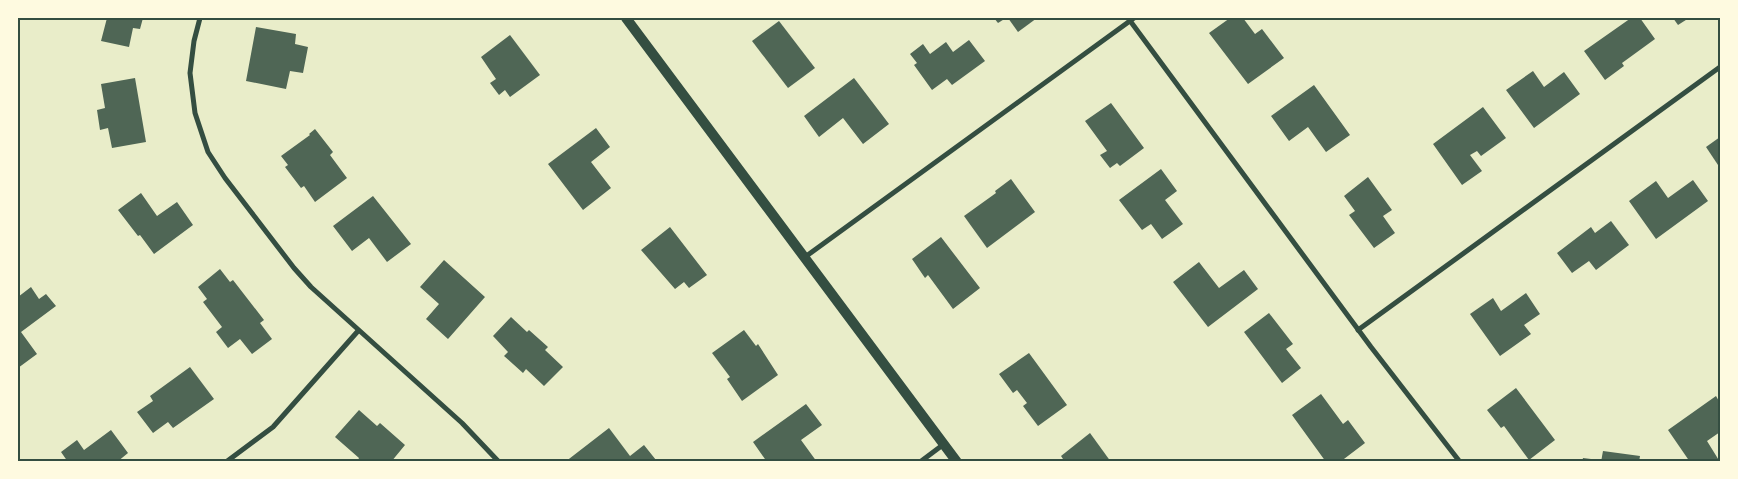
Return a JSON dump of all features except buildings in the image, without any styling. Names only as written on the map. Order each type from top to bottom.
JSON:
[{"type":"main road","points":[[626,18],[957,462]]},
{"type":"street","points":[[200,18],[194,41],[190,73],[195,113],[208,152],[219,169],[311,288],[462,423],[499,462]]},
{"type":"street","points":[[805,257],[1131,19],[1358,330],[1460,462]]},
{"type":"street","points":[[1358,330],[1720,67]]},
{"type":"street","points":[[226,462],[273,427],[358,331]]},
{"type":"street","points":[[920,462],[944,444]]}]
